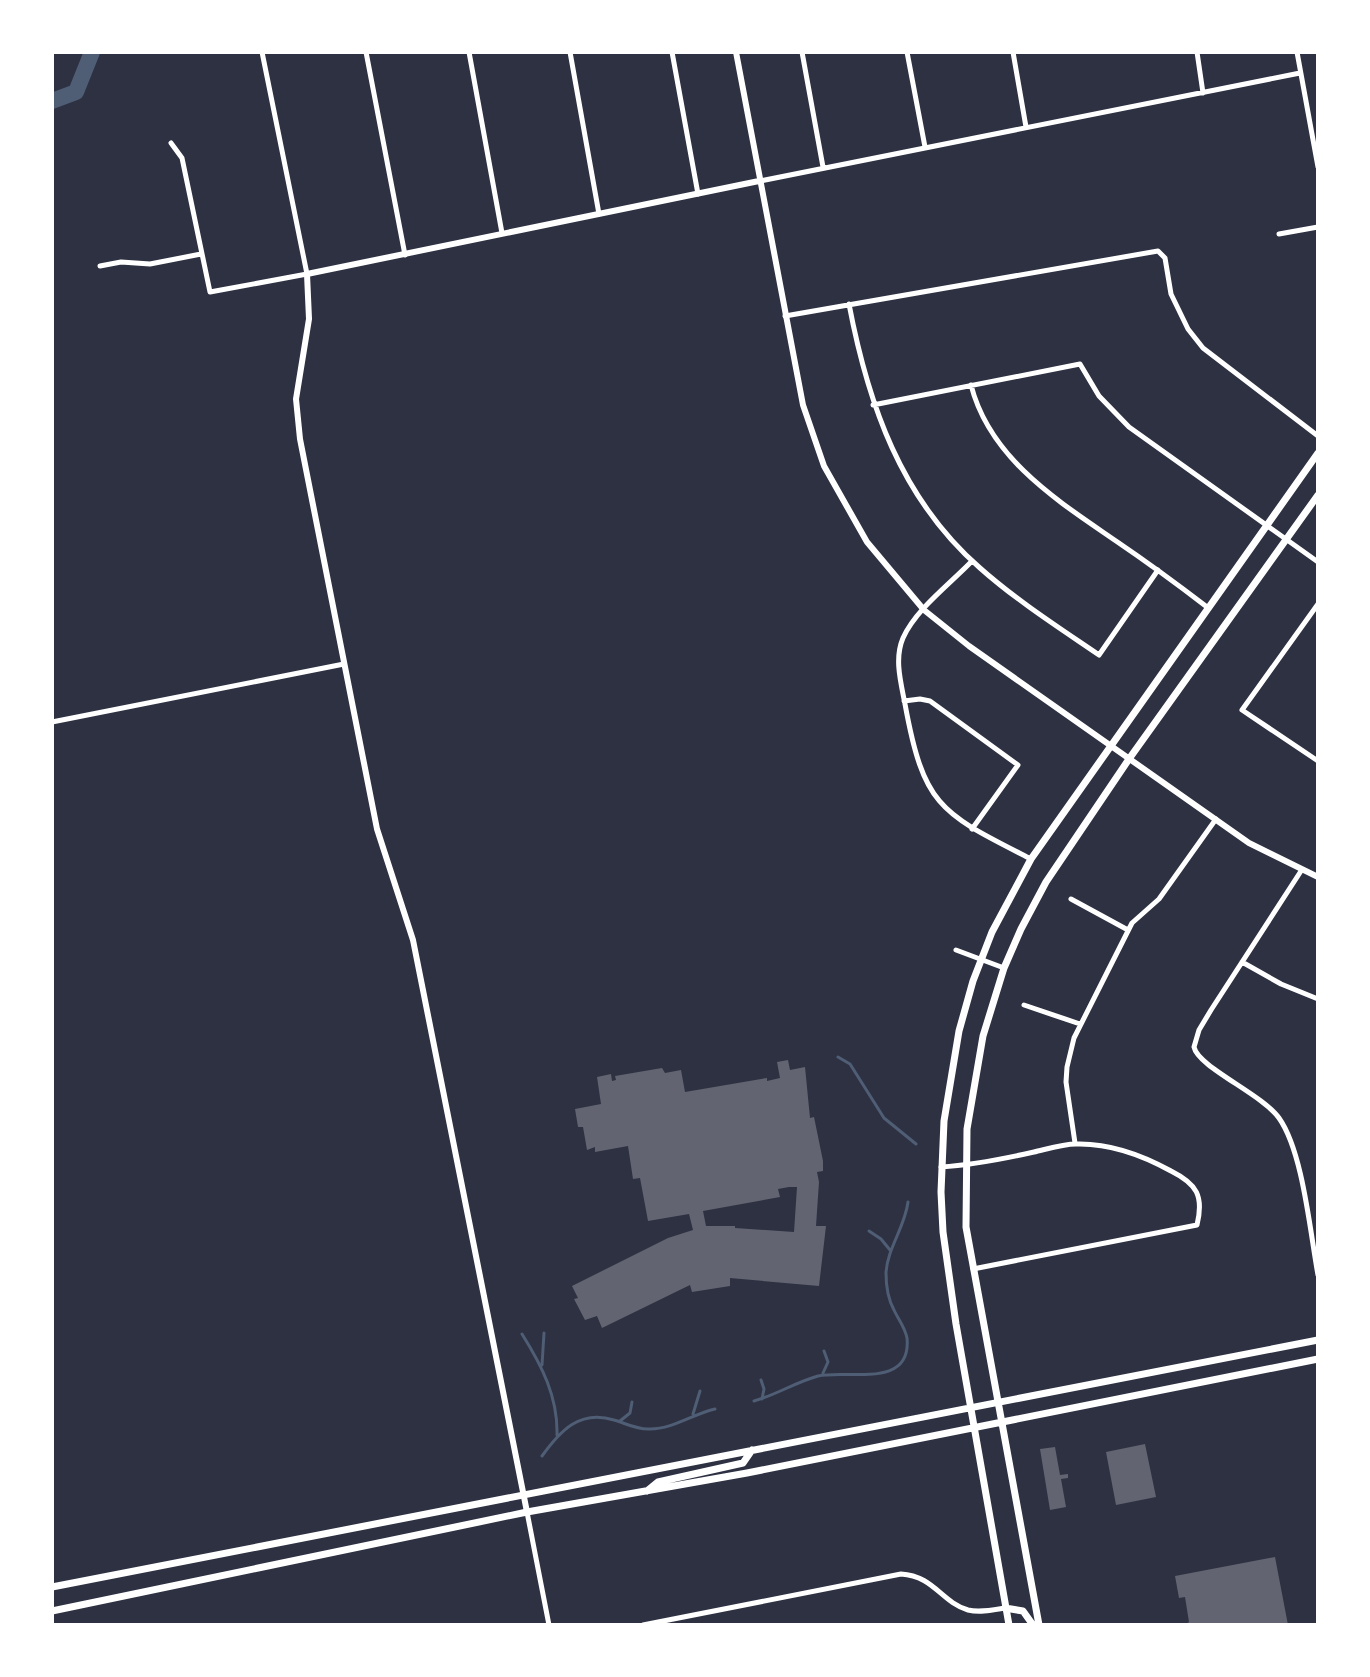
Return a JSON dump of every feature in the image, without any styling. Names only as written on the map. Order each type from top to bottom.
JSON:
[{"type":"main road","points":[[1009,1625],[948,1278],[942,1218],[944,1121],[952,1061],[965,1007],[981,960],[1006,904],[1031,859],[1318,453]]},
{"type":"main road","points":[[1036,1625],[965,1218],[968,1116],[977,1058],[1004,968],[1046,882],[1129,759],[1318,495]]},
{"type":"main road","points":[[52,1587],[1318,1340]]},
{"type":"main road","points":[[52,1611],[527,1512],[1318,1359]]},
{"type":"main road","points":[[647,1491],[658,1482],[743,1463],[752,1450]]},
{"type":"main road","points":[[1005,1608],[1023,1611],[1036,1625]]},
{"type":"street","points":[[262,52],[307,274],[309,319],[299,375],[297,411],[377,829],[413,940],[549,1625]]},
{"type":"street","points":[[366,52],[405,255]]},
{"type":"street","points":[[469,52],[502,233]]},
{"type":"street","points":[[570,52],[599,214]]},
{"type":"street","points":[[672,52],[698,194]]},
{"type":"street","points":[[736,52],[803,405],[828,475],[867,542],[924,610],[969,646],[1249,843],[1318,877]]},
{"type":"street","points":[[802,52],[823,167]]},
{"type":"street","points":[[907,52],[925,147]]},
{"type":"street","points":[[1013,52],[1026,127]]},
{"type":"street","points":[[1197,52],[1203,93]]},
{"type":"street","points":[[1297,52],[1318,167]]},
{"type":"street","points":[[171,143],[182,158],[210,292],[1300,73]]},
{"type":"street","points":[[1279,234],[1318,227]]},
{"type":"street","points":[[785,316],[1158,251],[1165,258],[1171,294],[1188,329],[1203,348],[1318,436]]},
{"type":"street","points":[[100,266],[121,262],[150,264],[201,254]]},
{"type":"street","points":[[849,304],[861,364],[891,450],[918,497],[942,529],[1005,590],[1099,655],[1158,570]]},
{"type":"street","points":[[873,405],[1080,364],[1099,396],[1129,427],[1318,562]]},
{"type":"street","points":[[971,385],[993,433],[1023,471],[1057,500],[1207,607]]},
{"type":"street","points":[[972,561],[905,633],[899,650],[912,744],[924,779],[944,807],[972,829],[1031,859]]},
{"type":"street","points":[[1318,604],[1242,710],[1318,761]]},
{"type":"street","points":[[52,722],[345,664]]},
{"type":"street","points":[[904,701],[930,701],[1018,765],[972,829]]},
{"type":"street","points":[[1075,1143],[1068,1100],[1067,1067],[1080,1024],[1128,930],[1159,899],[1216,819]]},
{"type":"street","points":[[1301,871],[1199,1030],[1195,1051],[1201,1060],[1268,1105],[1280,1119],[1293,1149],[1318,1275]]},
{"type":"street","points":[[1071,899],[1128,930]]},
{"type":"street","points":[[956,950],[1004,968]]},
{"type":"street","points":[[1242,962],[1281,984],[1318,999]]},
{"type":"street","points":[[1024,1005],[1080,1024]]},
{"type":"street","points":[[941,1167],[965,1166],[1075,1143],[1145,1156],[1189,1180],[1198,1194],[1201,1210],[1197,1225],[972,1269]]},
{"type":"street","points":[[643,1625],[901,1574],[930,1582],[955,1604],[969,1610],[1005,1608]]},
{"type":"building","points":[[788,1060],[790,1070],[805,1067],[810,1118],[814,1117],[823,1161],[823,1171],[817,1172],[816,1226],[826,1226],[819,1286],[730,1278],[730,1286],[692,1292],[690,1285],[602,1328],[597,1316],[585,1320],[574,1299],[578,1298],[572,1286],[668,1238],[693,1230],[689,1214],[648,1221],[640,1178],[633,1179],[628,1146],[595,1152],[595,1147],[587,1150],[583,1127],[578,1127],[575,1109],[601,1104],[597,1077],[611,1074],[612,1081],[616,1080],[615,1076],[662,1068],[665,1073],[681,1070],[685,1092],[780,1078],[777,1062]],"holes":[[[797,1187],[794,1232],[706,1226],[703,1211],[780,1197],[778,1189]]]},
{"type":"building","points":[[1145,1444],[1156,1497],[1116,1505],[1106,1452]]},
{"type":"building","points":[[1055,1447],[1060,1475],[1068,1474],[1068,1478],[1061,1479],[1066,1507],[1050,1510],[1040,1449]]},
{"type":"building","points":[[1275,1557],[1288,1625],[1184,1625],[1189,1622],[1185,1597],[1179,1598],[1175,1576]]},
{"type":"waterway","points":[[52,101],[76,92],[92,52]]},
{"type":"waterway","points":[[838,1057],[850,1064],[884,1118],[916,1144]]},
{"type":"waterway","points":[[754,1401],[818,1376],[875,1374],[899,1365],[906,1354],[907,1338],[890,1301],[886,1273],[889,1255],[908,1202]]},
{"type":"waterway","points":[[869,1231],[890,1250]]},
{"type":"waterway","points":[[542,1365],[544,1333]]},
{"type":"waterway","points":[[522,1334],[547,1382],[555,1408],[557,1435]]},
{"type":"waterway","points":[[823,1373],[828,1362],[824,1351]]},
{"type":"waterway","points":[[761,1380],[764,1389],[762,1399]]},
{"type":"waterway","points":[[693,1414],[700,1391]]},
{"type":"waterway","points":[[620,1421],[630,1413],[632,1402]]},
{"type":"waterway","points":[[542,1456],[572,1424],[591,1417],[650,1429],[675,1424],[715,1409]]}]
